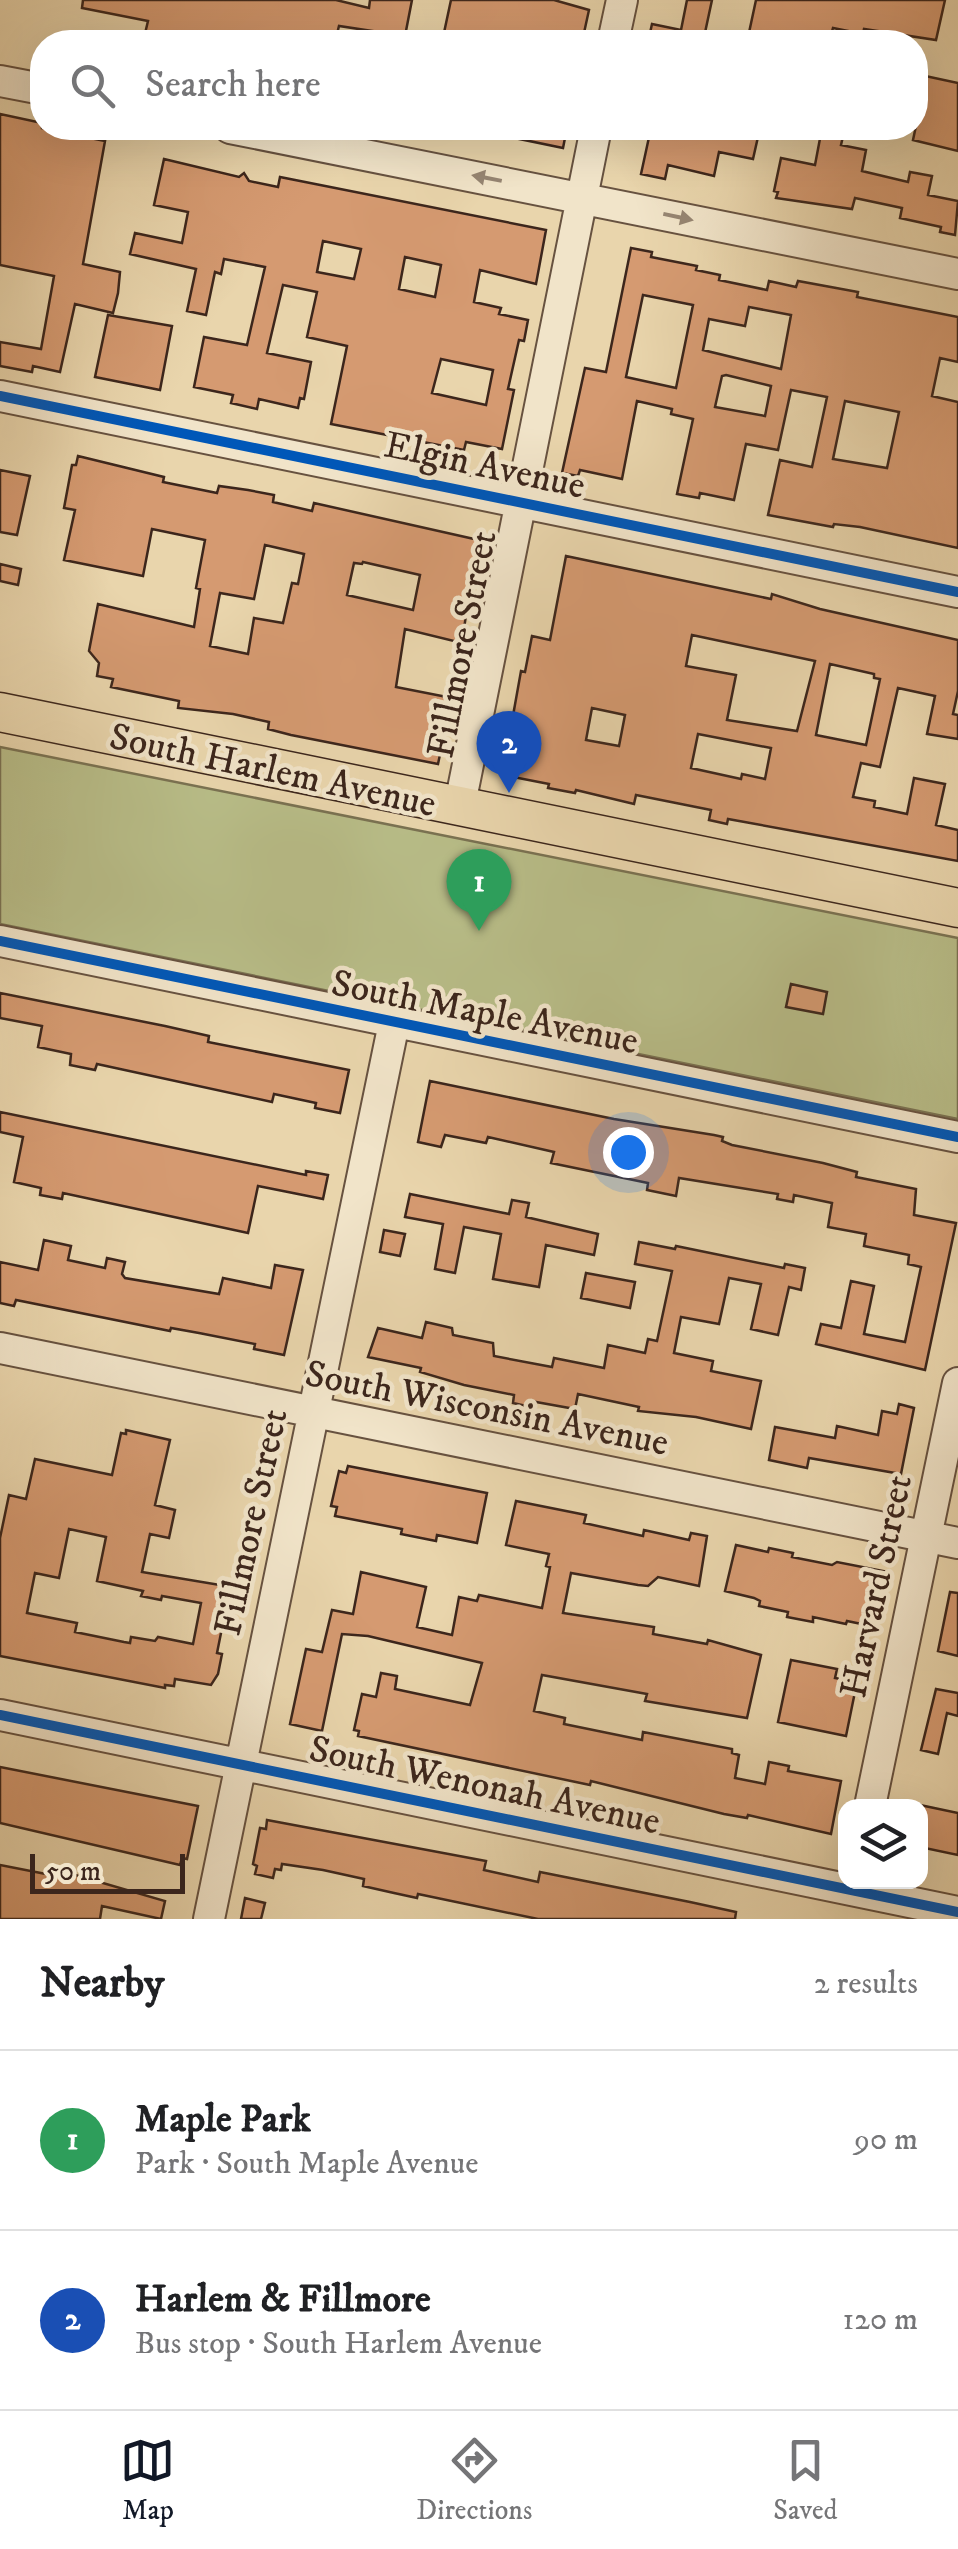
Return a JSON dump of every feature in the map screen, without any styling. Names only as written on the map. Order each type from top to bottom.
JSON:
[{"type":"main road","name":"South Harlem Avenue","points":[[0,712],[958,908]]},
{"type":"street","points":[[616,30],[622,0]]},
{"type":"street","points":[[0,80],[30,87]]},
{"type":"street","points":[[291,140],[958,274]]},
{"type":"street","name":"Fillmore Street","points":[[459,808],[594,140]]},
{"type":"street","name":"Elgin Avenue","points":[[0,396],[958,592]]},
{"type":"street","name":"South Maple Avenue","points":[[0,941],[958,1136]]},
{"type":"street","name":"Fillmore Street","points":[[209,1919],[394,1023]]},
{"type":"street","name":"South Wisconsin Avenue","points":[[0,1348],[958,1543]]},
{"type":"street","name":"Harvard Street","points":[[871,1799],[958,1383]]},
{"type":"street","name":"South Wenonah Avenue","points":[[0,1715],[851,1897],[958,1912]]},
{"type":"green space","points":[[0,747],[958,938],[958,1119],[0,924]]},
{"type":"building","points":[[83,0],[336,0],[369,8],[370,0],[412,0],[406,30],[339,26],[338,30],[146,30],[148,21],[82,8]]},
{"type":"building","points":[[451,0],[554,0],[589,10],[585,30],[445,30]]},
{"type":"building","points":[[687,0],[712,0],[706,30],[681,30]]},
{"type":"building","points":[[756,0],[945,0],[936,40],[928,39],[928,30],[750,30]]},
{"type":"building","points":[[652,24],[681,30],[651,30]]},
{"type":"building","points":[[928,77],[958,83],[958,151],[913,140],[928,140]]},
{"type":"building","points":[[0,114],[30,120],[30,140],[105,141],[83,264],[120,272],[118,293],[113,313],[75,304],[60,372],[33,366],[32,372],[0,366],[0,342],[41,349],[54,276],[0,265]]},
{"type":"building","points":[[524,140],[565,140],[563,148]]},
{"type":"building","points":[[648,140],[757,140],[753,159],[719,152],[714,176],[668,165],[665,179],[641,174]]},
{"type":"building","points":[[820,140],[842,140],[841,145],[866,150],[862,171],[908,182],[910,172],[932,176],[928,195],[958,201],[955,235],[940,232],[941,227],[900,218],[902,208],[855,198],[852,209],[776,198],[781,158],[815,165]]},
{"type":"building","points":[[164,159],[239,177],[244,173],[249,181],[278,187],[280,177],[546,230],[536,284],[480,270],[474,302],[501,308],[499,314],[528,320],[524,341],[519,340],[508,389],[514,390],[502,449],[466,442],[464,450],[331,424],[347,346],[307,337],[317,292],[283,285],[267,353],[311,362],[304,399],[300,398],[298,408],[259,399],[257,409],[231,403],[233,395],[194,387],[204,337],[247,345],[265,267],[224,259],[221,274],[215,272],[206,315],[187,311],[196,269],[130,254],[135,233],[182,243],[188,212],[154,205]],"holes":[[[323,241],[361,249],[354,279],[317,272]],[[405,257],[441,265],[435,297],[399,289]],[[441,359],[493,370],[486,405],[432,393]]]},
{"type":"building","points":[[631,248],[652,252],[651,257],[697,266],[696,270],[720,275],[719,280],[767,290],[769,281],[796,287],[798,281],[958,317],[958,362],[940,358],[932,396],[958,402],[958,548],[860,527],[833,527],[768,515],[780,460],[812,467],[827,397],[791,390],[778,450],[746,444],[734,500],[700,493],[699,498],[677,494],[693,419],[671,414],[672,409],[637,401],[622,479],[580,470],[578,476],[562,473],[585,368],[606,372]],"holes":[[[643,295],[693,305],[676,388],[626,377]],[[749,307],[791,315],[781,369],[703,350],[709,319],[745,326]],[[722,376],[771,386],[765,416],[715,407]],[[845,401],[899,412],[887,468],[833,459]]]},
{"type":"building","points":[[108,315],[172,326],[160,390],[95,377]]},
{"type":"building","points":[[78,456],[164,477],[163,482],[217,493],[219,486],[248,490],[274,495],[273,502],[312,511],[314,503],[483,541],[474,588],[470,587],[462,643],[405,629],[396,687],[452,698],[438,764],[291,735],[268,729],[269,722],[233,714],[178,708],[179,701],[111,687],[113,679],[97,676],[99,663],[89,651],[98,604],[194,627],[205,540],[152,529],[143,576],[64,560],[75,510],[64,508],[72,465],[76,465]],"holes":[[[265,545],[304,554],[298,584],[292,583],[283,623],[254,618],[248,654],[210,646],[220,593],[254,599]],[[354,563],[420,575],[413,610],[347,595]]]},
{"type":"building","points":[[0,470],[30,476],[17,535],[0,532]]},
{"type":"building","points":[[566,556],[771,599],[772,594],[820,609],[958,640],[958,691],[953,714],[958,715],[958,739],[927,734],[935,696],[898,688],[880,767],[861,763],[853,797],[875,801],[874,807],[907,814],[914,778],[945,784],[936,825],[958,830],[958,861],[728,819],[727,824],[709,820],[711,810],[636,795],[634,804],[576,790],[575,793],[548,788],[549,784],[508,776],[504,766],[521,671],[525,672],[532,636],[550,640]],"holes":[[[692,635],[815,661],[797,731],[727,720],[736,675],[686,666]],[[830,664],[874,674],[874,678],[880,679],[866,745],[816,735]],[[592,708],[625,715],[619,746],[586,740]],[[698,734],[771,748],[765,779],[742,774],[741,779],[691,768]]]},
{"type":"building","points":[[0,564],[21,569],[18,585],[0,581]]},
{"type":"building","points":[[791,984],[827,992],[823,1014],[786,1007]]},
{"type":"building","points":[[0,993],[165,1026],[209,1036],[208,1042],[349,1070],[340,1113],[274,1094],[272,1102],[97,1064],[95,1070],[70,1065],[71,1054],[38,1047],[42,1026],[0,1018]]},
{"type":"building","points":[[430,1081],[723,1137],[722,1141],[732,1145],[823,1163],[857,1172],[856,1177],[916,1189],[914,1215],[956,1223],[925,1370],[816,1344],[821,1324],[841,1328],[851,1281],[874,1286],[864,1334],[905,1342],[921,1267],[908,1264],[909,1255],[864,1246],[866,1234],[828,1227],[832,1203],[794,1195],[793,1202],[777,1199],[778,1194],[679,1178],[676,1196],[647,1190],[648,1183],[551,1163],[554,1152],[488,1137],[486,1143],[445,1135],[441,1147],[418,1142]]},
{"type":"building","points":[[0,1112],[306,1175],[306,1171],[328,1175],[323,1199],[258,1186],[248,1233],[63,1193],[62,1199],[40,1195],[41,1188],[14,1182],[23,1137],[0,1132]]},
{"type":"building","points":[[410,1194],[509,1214],[512,1200],[529,1203],[526,1217],[598,1234],[594,1255],[546,1245],[539,1287],[493,1279],[501,1234],[464,1227],[455,1273],[435,1269],[443,1224],[405,1217]]},
{"type":"building","points":[[384,1230],[405,1234],[400,1256],[380,1252]]},
{"type":"building","points":[[44,1240],[71,1246],[68,1260],[105,1268],[107,1258],[125,1262],[125,1278],[219,1294],[223,1278],[271,1288],[275,1265],[303,1270],[284,1355],[254,1349],[255,1344],[199,1333],[171,1328],[170,1331],[16,1300],[14,1306],[0,1303],[0,1262],[38,1270]]},
{"type":"building","points":[[639,1242],[784,1268],[785,1264],[805,1268],[801,1290],[789,1287],[778,1335],[751,1329],[761,1284],[729,1278],[719,1324],[681,1317],[674,1353],[713,1361],[711,1371],[761,1381],[751,1429],[696,1417],[638,1411],[639,1407],[578,1394],[575,1409],[536,1402],[535,1408],[513,1403],[514,1395],[368,1357],[378,1328],[422,1338],[426,1322],[452,1328],[453,1335],[493,1343],[494,1356],[552,1367],[554,1358],[604,1368],[608,1345],[645,1353],[648,1339],[657,1341],[672,1271],[635,1264]]},
{"type":"building","points":[[586,1273],[635,1282],[630,1308],[581,1298]]},
{"type":"building","points":[[899,1404],[914,1408],[901,1474],[809,1458],[807,1468],[769,1460],[775,1427],[835,1438],[837,1426],[878,1435],[882,1411],[897,1414]]},
{"type":"building","points":[[126,1430],[170,1440],[155,1505],[175,1510],[169,1538],[150,1534],[142,1572],[238,1588],[233,1610],[226,1608],[217,1653],[222,1654],[211,1685],[175,1679],[174,1686],[165,1688],[0,1656],[0,1538],[9,1495],[26,1499],[35,1459],[112,1475],[121,1433],[126,1434]],"holes":[[[69,1529],[106,1537],[97,1581],[143,1591],[141,1596],[201,1603],[193,1644],[158,1637],[155,1641],[131,1637],[130,1643],[124,1642],[75,1632],[77,1623],[27,1613],[35,1573],[59,1578]]]},
{"type":"building","points":[[348,1466],[487,1493],[477,1543],[437,1535],[436,1541],[401,1534],[402,1529],[335,1516],[337,1507],[331,1506],[339,1471],[346,1473]]},
{"type":"building","points":[[516,1501],[586,1515],[584,1523],[643,1536],[644,1530],[689,1540],[691,1533],[707,1536],[699,1586],[658,1577],[648,1586],[638,1585],[571,1573],[563,1613],[654,1627],[653,1634],[707,1644],[708,1640],[761,1655],[747,1718],[645,1701],[647,1694],[542,1675],[534,1711],[565,1718],[564,1724],[642,1740],[643,1732],[732,1749],[732,1753],[739,1755],[735,1778],[765,1784],[769,1762],[789,1766],[788,1771],[841,1781],[831,1834],[748,1815],[747,1818],[724,1814],[591,1781],[590,1785],[358,1736],[359,1731],[354,1730],[362,1694],[376,1697],[381,1673],[397,1676],[395,1689],[470,1705],[482,1663],[368,1636],[342,1634],[322,1731],[290,1724],[306,1649],[322,1652],[332,1610],[353,1614],[361,1572],[426,1587],[417,1627],[452,1635],[459,1597],[477,1601],[479,1595],[542,1608],[549,1554],[506,1545]]},
{"type":"building","points":[[736,1545],[888,1572],[876,1627],[787,1617],[788,1612],[759,1606],[760,1601],[754,1598],[725,1591]]},
{"type":"building","points":[[950,1592],[958,1593],[958,1656],[938,1651]]},
{"type":"building","points":[[791,1660],[837,1669],[835,1678],[857,1682],[846,1736],[778,1722]]},
{"type":"building","points":[[936,1689],[958,1693],[958,1716],[947,1713],[938,1754],[921,1750]]},
{"type":"building","points":[[0,1767],[198,1806],[187,1859],[182,1858],[180,1865],[0,1823]]},
{"type":"building","points":[[928,1807],[958,1813],[958,1855],[928,1849]]},
{"type":"building","points":[[267,1820],[486,1861],[484,1870],[538,1882],[540,1872],[690,1902],[736,1912],[735,1919],[538,1919],[363,1886],[364,1879],[323,1870],[282,1864],[281,1870],[275,1869],[273,1878],[255,1874],[257,1866],[253,1864],[260,1828],[266,1829]]},
{"type":"building","points":[[0,1865],[51,1875],[52,1870],[72,1874],[165,1901],[161,1919],[102,1906],[100,1919],[0,1919]]},
{"type":"building","points":[[245,1898],[265,1903],[261,1919],[241,1919]]},
{"type":"cycle path","points":[[0,396],[958,592]]},
{"type":"cycle path","points":[[0,941],[958,1137]]},
{"type":"cycle path","points":[[0,1715],[958,1912]]},
{"type":"place","name":"Harlem & Fillmore","points":[[509,793]]},
{"type":"place","name":"Maple Park","points":[[479,931]]}]
